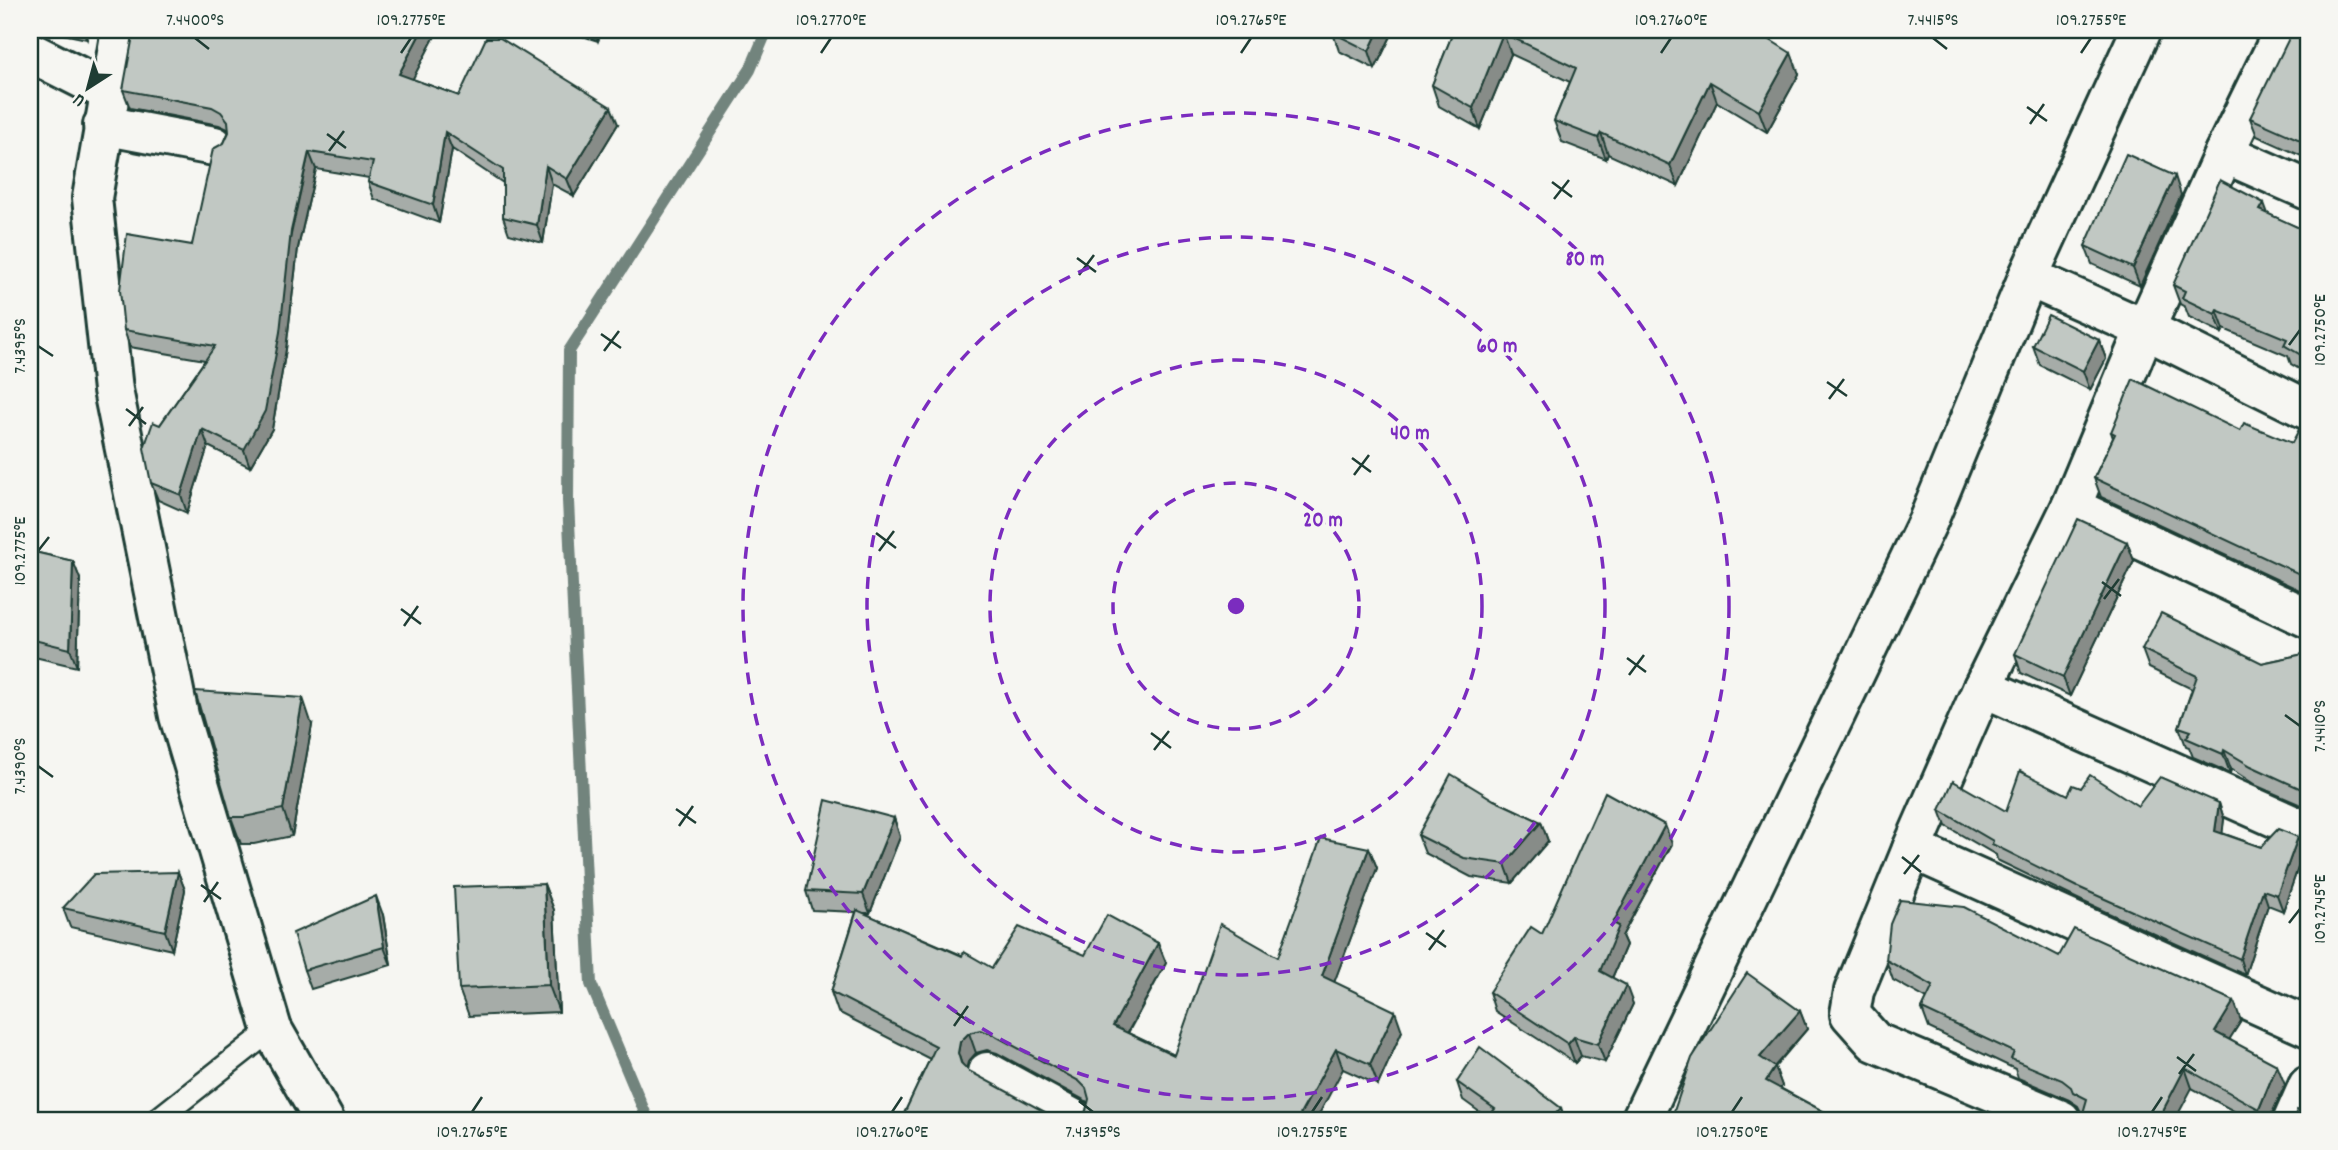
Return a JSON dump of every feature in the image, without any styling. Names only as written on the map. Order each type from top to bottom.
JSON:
[{"type":"street","points":[[121,30],[92,198],[113,390],[178,716],[272,1029],[324,1120]]},
{"type":"street","points":[[1641,1120],[1928,521],[2028,277],[2141,30]]},
{"type":"street","points":[[2061,1120],[1875,1042],[1850,1014],[1854,992],[1912,849],[1983,687],[2071,507],[2145,329],[2224,153],[2284,30]]},
{"type":"street","points":[[30,52],[107,109],[214,146]]},
{"type":"street","points":[[2224,153],[2308,191]]},
{"type":"street","points":[[2028,277],[2145,329],[2308,410]]},
{"type":"street","points":[[2071,507],[2308,618]]},
{"type":"street","points":[[1983,687],[2308,832]]},
{"type":"street","points":[[1912,849],[2308,1027]]},
{"type":"street","points":[[987,1072],[1075,1120]]},
{"type":"street","points":[[2293,1120],[2308,1087]]},
{"type":"lane","points":[[158,1119],[272,1029]]},
{"type":"building","points":[[134,30],[172,30],[195,34],[196,30],[422,30],[399,74],[459,96],[486,38],[500,38],[611,107],[567,179],[546,166],[537,225],[503,217],[503,170],[445,132],[433,205],[368,182],[373,162],[309,152],[291,231],[280,332],[265,411],[244,450],[202,429],[181,495],[151,483],[144,448],[153,422],[160,425],[215,346],[124,330],[120,290],[127,234],[192,245],[213,149],[224,143],[229,132],[228,121],[221,112],[212,107],[123,90]]},
{"type":"building","points":[[1333,30],[1379,30],[1369,51],[1333,33]]},
{"type":"building","points":[[1454,30],[1754,30],[1791,53],[1759,111],[1710,82],[1670,165],[1601,133],[1598,138],[1554,121],[1576,68],[1503,33],[1473,108],[1432,85]]},
{"type":"building","points":[[2293,30],[2308,30],[2308,140],[2301,137],[2300,140],[2250,118]]},
{"type":"building","points":[[2126,154],[2175,176],[2133,268],[2085,246]]},
{"type":"building","points":[[2220,180],[2264,203],[2260,210],[2308,232],[2308,359],[2284,345],[2287,339],[2217,310],[2215,314],[2182,298],[2185,291],[2173,285]]},
{"type":"building","points":[[2048,315],[2099,340],[2083,371],[2033,346]]},
{"type":"building","points":[[2133,379],[2240,431],[2244,423],[2292,443],[2308,413],[2308,578],[2094,478],[2115,434],[2111,432]]},
{"type":"building","points":[[2078,519],[2127,542],[2063,677],[2015,654]]},
{"type":"building","points":[[30,551],[73,561],[70,649],[30,639]]},
{"type":"building","points":[[2161,613],[2262,663],[2308,653],[2308,792],[2251,766],[2224,750],[2223,754],[2186,738],[2191,731],[2179,727],[2197,676],[2142,649]]},
{"type":"building","points":[[195,691],[303,698],[283,809],[231,817]]},
{"type":"building","points":[[2020,771],[2068,795],[2073,785],[2081,788],[2090,775],[2138,806],[2160,777],[2219,803],[2215,831],[2261,847],[2278,829],[2298,837],[2277,895],[2263,890],[2240,959],[2078,887],[1992,844],[1993,841],[1940,810],[1953,781],[2006,811]]},
{"type":"building","points":[[1451,774],[1494,800],[1541,822],[1505,864],[1464,858],[1418,835]]},
{"type":"building","points":[[1605,792],[1665,825],[1613,923],[1619,926],[1600,971],[1626,985],[1598,1044],[1574,1037],[1568,1044],[1489,992],[1531,927],[1542,934]]},
{"type":"building","points":[[826,800],[894,818],[863,894],[806,891]]},
{"type":"building","points":[[1321,838],[1369,848],[1322,976],[1395,1011],[1370,1064],[1336,1049],[1297,1120],[1073,1120],[1086,1111],[1089,1099],[1086,1088],[1079,1081],[980,1030],[969,1033],[960,1042],[958,1053],[961,1063],[969,1071],[1063,1120],[901,1120],[936,1046],[831,992],[857,910],[962,956],[964,952],[992,968],[1019,927],[1085,955],[1107,915],[1158,943],[1113,1026],[1174,1055],[1220,924],[1278,957]]},
{"type":"building","points":[[178,872],[165,931],[63,908],[94,874]]},
{"type":"building","points":[[544,884],[549,985],[459,989],[454,887]]},
{"type":"building","points":[[376,896],[384,947],[304,970],[293,933]]},
{"type":"building","points":[[1900,900],[1964,907],[2059,956],[2074,929],[2234,1001],[2215,1032],[2277,1065],[2259,1109],[2185,1068],[2158,1120],[2081,1120],[2087,1099],[2073,1092],[2062,1080],[2011,1059],[2014,1052],[1922,1009],[1933,986],[1886,960],[1890,924]]},
{"type":"building","points":[[1747,973],[1800,1011],[1760,1057],[1775,1067],[1766,1081],[1834,1117],[1832,1120],[1683,1120],[1673,1114],[1692,1058]]},
{"type":"building","points":[[1480,1047],[1561,1108],[1550,1120],[1486,1120],[1495,1109],[1457,1082]]},
{"type":"building","points":[[2297,1110],[2308,1115],[2308,1120],[2293,1120]]},
{"type":"waterway","points":[[648,1120],[591,984],[568,501],[569,351],[750,70],[767,30]]}]
